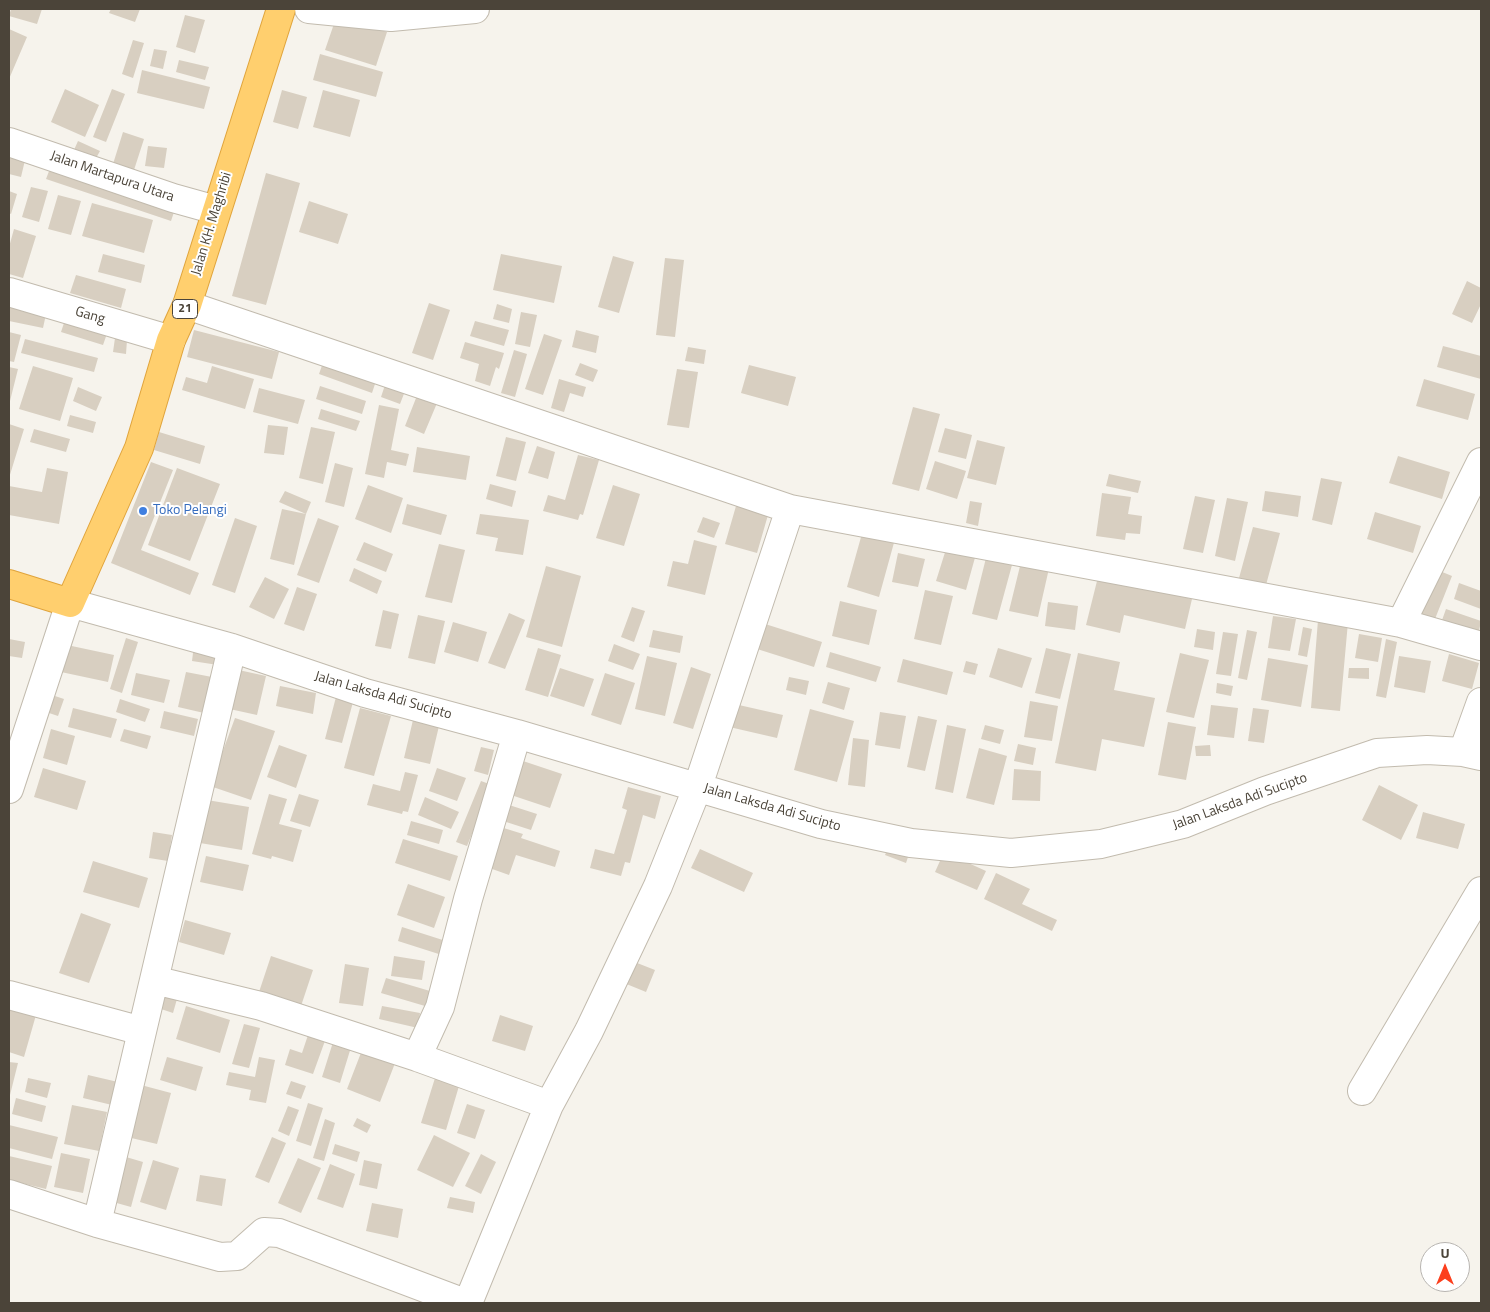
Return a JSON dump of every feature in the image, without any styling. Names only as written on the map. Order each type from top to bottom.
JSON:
[{"type":"highway","name":"Jalan KH. Maghribi","points":[[70,603],[139,448],[171,340],[187,305],[281,9]]},
{"type":"highway","points":[[9,584],[70,603]]},
{"type":"street","points":[[309,9],[391,17],[466,10]]},
{"type":"street","name":"Jalan Martapura Utara","points":[[9,142],[173,198],[216,210]]},
{"type":"street","name":"Gang","points":[[9,292],[171,340]]},
{"type":"street","points":[[187,305],[790,509],[1400,623],[1481,646]]},
{"type":"street","points":[[1400,623],[1481,462]]},
{"type":"street","points":[[9,1194],[97,1222],[220,1257],[237,1256],[264,1232],[278,1233],[466,1303],[549,1104],[589,1032],[658,886],[698,786],[790,509]]},
{"type":"street","points":[[9,789],[70,603]]},
{"type":"street","name":"Jalan Laksda Adi Sucipto","points":[[70,603],[232,648],[365,693],[517,734],[698,786],[821,824],[911,843],[1011,853],[1101,844],[1183,824],[1265,791],[1377,753],[1427,750],[1472,754]]},
{"type":"street","points":[[97,1222],[232,648]]},
{"type":"street","points":[[1472,754],[1481,702]]},
{"type":"street","points":[[417,1056],[440,1007],[468,899],[517,734]]},
{"type":"street","points":[[1362,1091],[1481,891]]},
{"type":"street","points":[[154,980],[261,1006],[417,1056],[549,1104]]},
{"type":"street","points":[[9,995],[142,1031]]},
{"type":"building","points":[[11,9],[42,9],[37,24],[9,16]]},
{"type":"building","points":[[111,9],[140,9],[135,22],[109,13]]},
{"type":"building","points":[[185,15],[205,20],[195,53],[176,47]]},
{"type":"building","points":[[337,15],[387,32],[376,66],[325,50]]},
{"type":"building","points":[[9,29],[27,37],[9,79]]},
{"type":"building","points":[[133,40],[144,43],[133,78],[122,74]]},
{"type":"building","points":[[154,49],[167,51],[163,69],[150,66]]},
{"type":"building","points":[[320,54],[383,72],[376,97],[313,80]]},
{"type":"building","points":[[179,60],[209,67],[205,80],[176,72]]},
{"type":"building","points":[[142,70],[210,87],[204,109],[137,93]]},
{"type":"building","points":[[65,89],[99,105],[85,137],[51,122]]},
{"type":"building","points":[[112,89],[125,94],[106,142],[93,137]]},
{"type":"building","points":[[282,90],[307,97],[298,129],[273,122]]},
{"type":"building","points":[[323,90],[360,100],[350,137],[313,127]]},
{"type":"building","points":[[123,132],[144,139],[134,170],[113,164]]},
{"type":"building","points":[[78,141],[100,151],[95,160],[74,150]]},
{"type":"building","points":[[148,146],[167,148],[164,168],[145,166]]},
{"type":"building","points":[[9,152],[26,156],[21,177],[9,174]]},
{"type":"building","points":[[51,166],[175,209],[171,221],[46,179]]},
{"type":"building","points":[[266,173],[300,183],[266,305],[232,296]]},
{"type":"building","points":[[31,187],[48,191],[39,222],[22,217]]},
{"type":"building","points":[[9,191],[17,194],[11,214],[9,213]]},
{"type":"building","points":[[58,195],[81,201],[71,235],[48,229]]},
{"type":"building","points":[[309,201],[348,214],[338,244],[299,232]]},
{"type":"building","points":[[92,203],[153,220],[144,253],[82,236]]},
{"type":"building","points":[[14,229],[36,236],[23,278],[9,274],[9,247]]},
{"type":"building","points":[[103,254],[145,265],[141,283],[98,272]]},
{"type":"building","points":[[501,254],[562,266],[554,303],[493,290]]},
{"type":"building","points":[[613,256],[634,262],[619,313],[598,307]]},
{"type":"building","points":[[665,258],[684,260],[675,337],[656,335]]},
{"type":"building","points":[[76,275],[126,289],[121,308],[70,293]]},
{"type":"building","points":[[1467,281],[1481,288],[1481,304],[1472,323],[1452,314]]},
{"type":"building","points":[[9,296],[48,305],[43,328],[9,321]]},
{"type":"building","points":[[429,303],[450,310],[433,360],[412,353]]},
{"type":"building","points":[[497,304],[512,309],[509,323],[493,319]]},
{"type":"building","points":[[68,311],[110,325],[103,345],[61,332]]},
{"type":"building","points":[[521,312],[537,315],[530,347],[515,344]]},
{"type":"building","points":[[475,321],[509,330],[504,346],[470,336]]},
{"type":"building","points":[[194,330],[279,352],[272,379],[187,357]]},
{"type":"building","points":[[576,330],[599,336],[596,353],[572,347]]},
{"type":"building","points":[[9,332],[21,335],[14,362],[9,361]]},
{"type":"building","points":[[544,334],[562,340],[543,395],[525,389]]},
{"type":"building","points":[[115,338],[127,340],[126,354],[113,352]]},
{"type":"building","points":[[25,339],[98,358],[94,372],[21,353]]},
{"type":"building","points":[[465,342],[504,353],[499,369],[496,367],[490,386],[475,381],[479,364],[460,358]]},
{"type":"building","points":[[1443,346],[1481,356],[1481,379],[1437,367]]},
{"type":"building","points":[[688,347],[706,350],[704,364],[685,361]]},
{"type":"building","points":[[514,350],[527,354],[515,397],[501,393]]},
{"type":"building","points":[[325,357],[378,375],[372,393],[319,374]]},
{"type":"building","points":[[580,363],[598,370],[593,382],[575,375]]},
{"type":"building","points":[[749,365],[796,377],[788,406],[741,393]]},
{"type":"building","points":[[33,366],[73,378],[60,421],[19,409]]},
{"type":"building","points":[[212,366],[254,379],[245,409],[182,390],[186,377],[207,383]]},
{"type":"building","points":[[9,367],[18,369],[9,405]]},
{"type":"building","points":[[677,369],[698,372],[689,428],[667,425]]},
{"type":"building","points":[[387,379],[407,386],[400,404],[381,397]]},
{"type":"building","points":[[559,379],[586,387],[583,397],[570,393],[564,412],[551,408]]},
{"type":"building","points":[[1424,379],[1475,394],[1468,420],[1416,406]]},
{"type":"building","points":[[320,386],[366,401],[362,414],[316,399]]},
{"type":"building","points":[[78,387],[102,397],[96,411],[73,401]]},
{"type":"building","points":[[259,388],[305,400],[298,424],[253,412]]},
{"type":"building","points":[[420,388],[440,396],[424,434],[405,426]]},
{"type":"building","points":[[379,405],[399,409],[391,450],[409,454],[406,466],[387,462],[384,478],[365,474]]},
{"type":"building","points":[[913,407],[940,414],[919,491],[892,484]]},
{"type":"building","points":[[321,409],[360,421],[356,431],[318,419]]},
{"type":"building","points":[[70,415],[96,422],[93,433],[67,426]]},
{"type":"building","points":[[9,424],[24,429],[9,478]]},
{"type":"building","points":[[268,425],[288,427],[284,455],[264,453]]},
{"type":"building","points":[[311,427],[335,432],[323,484],[299,478]]},
{"type":"building","points":[[945,428],[972,435],[966,459],[938,452]]},
{"type":"building","points":[[34,429],[70,439],[66,452],[30,442]]},
{"type":"building","points":[[159,432],[205,446],[200,464],[154,450]]},
{"type":"building","points":[[506,437],[526,442],[516,481],[496,476]]},
{"type":"building","points":[[977,440],[1005,447],[996,485],[967,478]]},
{"type":"building","points":[[537,446],[555,452],[548,479],[528,473]]},
{"type":"building","points":[[417,447],[470,456],[466,480],[413,472]]},
{"type":"building","points":[[578,455],[599,460],[583,515],[580,514],[578,520],[543,511],[548,495],[565,500]]},
{"type":"building","points":[[1398,456],[1450,472],[1442,499],[1389,483]]},
{"type":"building","points":[[935,461],[966,471],[957,499],[926,489]]},
{"type":"building","points":[[151,462],[173,470],[141,550],[199,573],[190,595],[111,563]]},
{"type":"building","points":[[335,463],[353,468],[344,507],[325,502]]},
{"type":"building","points":[[47,468],[68,472],[59,524],[9,515],[9,486],[42,492]]},
{"type":"building","points":[[177,468],[220,484],[190,561],[148,545]]},
{"type":"building","points":[[1109,474],[1141,481],[1138,493],[1106,486]]},
{"type":"building","points":[[1321,478],[1342,482],[1332,525],[1312,520]]},
{"type":"building","points":[[490,484],[516,491],[512,507],[486,499]]},
{"type":"building","points":[[368,485],[403,498],[391,533],[355,519]]},
{"type":"building","points":[[613,485],[640,494],[624,546],[596,538]]},
{"type":"building","points":[[285,491],[311,502],[306,514],[279,502]]},
{"type":"building","points":[[1265,491],[1301,496],[1298,517],[1262,511]]},
{"type":"building","points":[[1102,493],[1131,497],[1128,514],[1142,516],[1140,534],[1126,533],[1125,540],[1096,536]]},
{"type":"building","points":[[1195,496],[1215,500],[1203,553],[1183,549]]},
{"type":"building","points":[[1227,498],[1248,502],[1235,561],[1215,556]]},
{"type":"building","points":[[970,501],[982,503],[978,526],[966,523]]},
{"type":"building","points":[[407,504],[447,515],[441,535],[402,524]]},
{"type":"building","points":[[736,506],[768,515],[757,553],[725,544]]},
{"type":"building","points":[[282,509],[306,514],[294,565],[270,559]]},
{"type":"building","points":[[1375,512],[1421,526],[1413,553],[1367,539]]},
{"type":"building","points":[[480,514],[529,520],[523,555],[495,551],[498,538],[476,534]]},
{"type":"building","points":[[703,517],[720,523],[714,538],[697,532]]},
{"type":"building","points":[[235,518],[257,526],[235,593],[212,585]]},
{"type":"building","points":[[318,518],[339,526],[319,583],[297,575]]},
{"type":"building","points":[[1253,527],[1280,533],[1266,585],[1239,578]]},
{"type":"building","points":[[863,530],[895,539],[879,597],[847,587]]},
{"type":"building","points":[[694,540],[717,546],[705,595],[667,586],[673,561],[688,564]]},
{"type":"building","points":[[364,542],[393,554],[386,572],[356,560]]},
{"type":"building","points":[[439,544],[465,550],[452,603],[425,597]]},
{"type":"building","points":[[947,546],[976,554],[966,590],[936,581]]},
{"type":"building","points":[[898,553],[925,559],[918,587],[892,582]]},
{"type":"building","points":[[986,558],[1012,565],[997,620],[972,614]]},
{"type":"building","points":[[1022,558],[1050,564],[1038,617],[1009,611]]},
{"type":"building","points":[[546,566],[581,576],[562,647],[526,637]]},
{"type":"building","points":[[354,568],[382,581],[377,594],[349,581]]},
{"type":"building","points":[[1435,569],[1452,576],[1433,624],[1416,617]]},
{"type":"building","points":[[1099,573],[1132,585],[1192,599],[1185,629],[1124,615],[1120,633],[1086,625]]},
{"type":"building","points":[[265,577],[289,589],[274,619],[249,607]]},
{"type":"building","points":[[1459,583],[1481,591],[1481,609],[1454,599]]},
{"type":"building","points":[[297,587],[317,594],[304,631],[284,624]]},
{"type":"building","points":[[925,590],[953,596],[941,645],[914,639]]},
{"type":"building","points":[[840,601],[877,610],[869,645],[832,636]]},
{"type":"building","points":[[1048,602],[1078,606],[1075,630],[1045,626]]},
{"type":"building","points":[[632,607],[645,611],[634,642],[621,637]]},
{"type":"building","points":[[1446,609],[1481,621],[1478,636],[1441,623]]},
{"type":"building","points":[[383,610],[399,614],[391,649],[375,646]]},
{"type":"building","points":[[509,613],[525,620],[505,669],[488,663]]},
{"type":"building","points":[[418,615],[445,621],[435,664],[408,658]]},
{"type":"building","points":[[1273,616],[1296,619],[1290,651],[1268,648]]},
{"type":"building","points":[[1318,620],[1348,622],[1340,711],[1311,708]]},
{"type":"building","points":[[453,622],[487,632],[478,662],[444,652]]},
{"type":"building","points":[[762,623],[822,642],[814,667],[754,648]]},
{"type":"building","points":[[1303,627],[1312,629],[1307,657],[1298,655]]},
{"type":"building","points":[[1197,629],[1215,632],[1213,650],[1194,647]]},
{"type":"building","points":[[653,630],[683,636],[680,653],[649,647]]},
{"type":"building","points":[[1247,630],[1257,632],[1247,680],[1238,678]]},
{"type":"building","points":[[1223,632],[1238,634],[1231,676],[1216,674]]},
{"type":"building","points":[[1359,634],[1382,638],[1378,662],[1355,658]]},
{"type":"building","points":[[126,638],[138,642],[122,693],[110,689]]},
{"type":"building","points":[[9,639],[25,642],[22,658],[9,656]]},
{"type":"building","points":[[1386,639],[1397,642],[1386,698],[1376,696]]},
{"type":"building","points":[[614,644],[640,654],[633,670],[608,661]]},
{"type":"building","points":[[67,645],[114,655],[108,682],[61,672]]},
{"type":"building","points":[[194,645],[221,650],[218,665],[192,661]]},
{"type":"building","points":[[538,648],[561,655],[548,697],[525,690]]},
{"type":"building","points":[[998,648],[1032,658],[1022,688],[989,677]]},
{"type":"building","points":[[1046,648],[1071,654],[1060,699],[1035,693]]},
{"type":"building","points":[[830,652],[881,667],[876,682],[826,667]]},
{"type":"building","points":[[1078,653],[1120,662],[1114,690],[1155,698],[1144,747],[1102,739],[1096,771],[1055,763]]},
{"type":"building","points":[[1180,653],[1209,660],[1194,718],[1166,712]]},
{"type":"building","points":[[1449,654],[1479,663],[1472,689],[1442,681]]},
{"type":"building","points":[[647,656],[677,663],[665,716],[635,709]]},
{"type":"building","points":[[1399,656],[1431,661],[1425,693],[1394,687]]},
{"type":"building","points":[[1268,658],[1308,665],[1301,707],[1261,700]]},
{"type":"building","points":[[903,659],[953,672],[947,695],[897,682]]},
{"type":"building","points":[[966,661],[978,664],[975,675],[963,672]]},
{"type":"building","points":[[691,667],[711,674],[693,729],[673,723]]},
{"type":"building","points":[[560,668],[594,679],[584,707],[550,696]]},
{"type":"building","points":[[1349,668],[1369,668],[1369,679],[1348,678]]},
{"type":"building","points":[[234,669],[266,676],[257,715],[225,708]]},
{"type":"building","points":[[186,672],[212,677],[204,713],[178,707]]},
{"type":"building","points":[[136,673],[170,680],[164,703],[131,695]]},
{"type":"building","points":[[605,673],[635,683],[621,725],[591,715]]},
{"type":"building","points":[[789,677],[809,681],[806,695],[786,690]]},
{"type":"building","points":[[828,682],[850,688],[844,710],[822,703]]},
{"type":"building","points":[[1217,683],[1233,686],[1231,696],[1216,693]]},
{"type":"building","points":[[280,686],[316,693],[313,714],[276,706]]},
{"type":"building","points":[[52,695],[64,699],[58,716],[46,712]]},
{"type":"building","points":[[336,697],[353,702],[342,743],[325,739]]},
{"type":"building","points":[[120,699],[150,709],[145,722],[116,712]]},
{"type":"building","points":[[1030,701],[1058,706],[1052,741],[1024,737]]},
{"type":"building","points":[[730,703],[783,715],[777,738],[725,726]]},
{"type":"building","points":[[1211,705],[1238,708],[1234,738],[1207,735]]},
{"type":"building","points":[[73,708],[117,719],[111,738],[68,727]]},
{"type":"building","points":[[360,708],[391,716],[374,776],[344,768]]},
{"type":"building","points":[[1253,708],[1269,710],[1264,743],[1248,741]]},
{"type":"building","points":[[810,709],[854,721],[837,782],[794,770]]},
{"type":"building","points":[[164,711],[198,719],[194,736],[160,728]]},
{"type":"building","points":[[880,712],[906,716],[900,749],[875,745]]},
{"type":"building","points":[[918,716],[937,720],[925,771],[907,767]]},
{"type":"building","points":[[235,718],[275,731],[251,800],[210,786]]},
{"type":"building","points":[[413,720],[439,726],[430,764],[404,758]]},
{"type":"building","points":[[1168,722],[1196,727],[1186,780],[1158,775]]},
{"type":"building","points":[[947,725],[966,729],[953,793],[935,789]]},
{"type":"building","points":[[985,725],[1004,730],[1000,744],[981,739]]},
{"type":"building","points":[[51,729],[75,736],[67,765],[43,758]]},
{"type":"building","points":[[124,729],[151,736],[147,749],[120,741]]},
{"type":"building","points":[[853,738],[869,740],[865,787],[848,785]]},
{"type":"building","points":[[1018,744],[1036,748],[1033,765],[1014,761]]},
{"type":"building","points":[[279,745],[307,755],[296,788],[267,777]]},
{"type":"building","points":[[1210,745],[1211,756],[1196,756],[1195,746]]},
{"type":"building","points":[[481,747],[494,750],[488,775],[474,771]]},
{"type":"building","points":[[979,748],[1007,756],[994,805],[966,798]]},
{"type":"building","points":[[520,760],[562,774],[550,808],[508,794]]},
{"type":"building","points":[[43,768],[86,781],[77,810],[34,797]]},
{"type":"building","points":[[437,768],[466,778],[457,801],[429,791]]},
{"type":"building","points":[[1014,769],[1041,771],[1040,801],[1012,800]]},
{"type":"building","points":[[405,772],[418,775],[408,812],[403,811],[402,814],[367,805],[373,784],[400,791]]},
{"type":"building","points":[[481,781],[492,785],[467,846],[456,842]]},
{"type":"building","points":[[1379,785],[1418,805],[1401,840],[1362,820]]},
{"type":"building","points":[[628,787],[661,796],[655,819],[643,815],[630,863],[625,862],[621,876],[590,868],[595,849],[614,854],[627,810],[622,808]]},
{"type":"building","points":[[269,794],[287,799],[279,824],[302,830],[293,862],[272,856],[271,859],[252,854]]},
{"type":"building","points":[[299,794],[319,800],[310,827],[290,821]]},
{"type":"building","points":[[425,797],[459,812],[451,829],[418,815]]},
{"type":"building","points":[[207,800],[249,807],[242,850],[200,843]]},
{"type":"building","points":[[506,804],[537,814],[531,830],[500,820]]},
{"type":"building","points":[[1423,812],[1465,824],[1458,849],[1416,838]]},
{"type":"building","points":[[411,821],[443,830],[439,844],[407,835]]},
{"type":"building","points":[[494,825],[523,834],[521,838],[560,851],[555,867],[516,855],[509,875],[481,865]]},
{"type":"building","points":[[153,832],[172,835],[168,861],[149,858]]},
{"type":"building","points":[[403,839],[458,856],[450,881],[395,863]]},
{"type":"building","points":[[889,846],[909,854],[906,863],[885,855]]},
{"type":"building","points":[[700,849],[753,873],[744,892],[691,868]]},
{"type":"building","points":[[944,852],[986,871],[977,890],[935,872]]},
{"type":"building","points":[[206,856],[249,865],[243,891],[200,882]]},
{"type":"building","points":[[93,861],[148,878],[139,908],[83,892]]},
{"type":"building","points":[[996,873],[1030,889],[1022,904],[1057,920],[1052,931],[984,899]]},
{"type":"building","points":[[408,884],[445,897],[434,928],[397,915]]},
{"type":"building","points":[[81,913],[111,924],[89,983],[59,973]]},
{"type":"building","points":[[185,920],[231,933],[224,955],[179,942]]},
{"type":"building","points":[[402,927],[449,942],[445,956],[398,941]]},
{"type":"building","points":[[271,956],[313,970],[300,1009],[258,995]]},
{"type":"building","points":[[394,956],[425,961],[422,980],[391,976]]},
{"type":"building","points":[[632,961],[655,970],[646,992],[624,983]]},
{"type":"building","points":[[345,964],[369,968],[363,1006],[339,1003]]},
{"type":"building","points":[[386,978],[430,991],[425,1006],[381,993]]},
{"type":"building","points":[[158,986],[179,992],[173,1013],[152,1006]]},
{"type":"building","points":[[186,1006],[230,1020],[220,1053],[176,1039]]},
{"type":"building","points":[[382,1006],[420,1013],[418,1028],[379,1019]]},
{"type":"building","points":[[9,1008],[36,1015],[24,1057],[9,1052]]},
{"type":"building","points":[[500,1015],[533,1026],[525,1051],[492,1041]]},
{"type":"building","points":[[244,1024],[260,1028],[249,1068],[232,1064]]},
{"type":"building","points":[[309,1032],[326,1038],[313,1074],[285,1065],[290,1049],[302,1053]]},
{"type":"building","points":[[334,1039],[352,1044],[340,1083],[322,1077]]},
{"type":"building","points":[[364,1045],[397,1058],[380,1102],[347,1089]]},
{"type":"building","points":[[167,1057],[203,1067],[196,1091],[160,1080]]},
{"type":"building","points":[[259,1057],[275,1060],[266,1103],[249,1100],[251,1090],[226,1085],[229,1072],[255,1077]]},
{"type":"building","points":[[9,1062],[18,1063],[10,1095],[9,1095]]},
{"type":"building","points":[[88,1075],[118,1082],[112,1105],[83,1098]]},
{"type":"building","points":[[28,1078],[51,1083],[47,1098],[25,1092]]},
{"type":"building","points":[[435,1078],[459,1086],[446,1130],[421,1123]]},
{"type":"building","points":[[291,1081],[306,1086],[301,1099],[286,1094]]},
{"type":"building","points":[[141,1085],[171,1093],[157,1144],[127,1137]]},
{"type":"building","points":[[16,1098],[46,1106],[42,1122],[12,1114]]},
{"type":"building","points":[[308,1103],[323,1108],[311,1146],[296,1141]]},
{"type":"building","points":[[467,1104],[485,1110],[475,1139],[457,1133]]},
{"type":"building","points":[[72,1105],[107,1112],[99,1151],[64,1144]]},
{"type":"building","points":[[288,1106],[299,1110],[289,1136],[278,1131]]},
{"type":"building","points":[[357,1118],[371,1125],[367,1133],[353,1126]]},
{"type":"building","points":[[325,1119],[335,1123],[324,1161],[313,1158]]},
{"type":"building","points":[[9,1125],[58,1137],[52,1159],[9,1148]]},
{"type":"building","points":[[434,1135],[470,1153],[453,1187],[417,1170]]},
{"type":"building","points":[[272,1137],[286,1143],[269,1183],[255,1177]]},
{"type":"building","points":[[335,1144],[360,1152],[357,1162],[332,1154]]},
{"type":"building","points":[[61,1153],[90,1159],[83,1193],[54,1187]]},
{"type":"building","points":[[481,1154],[496,1162],[481,1194],[465,1186]]},
{"type":"building","points":[[9,1156],[52,1166],[46,1189],[9,1180]]},
{"type":"building","points":[[126,1157],[143,1162],[131,1207],[113,1202]]},
{"type":"building","points":[[298,1158],[321,1168],[301,1213],[278,1203]]},
{"type":"building","points":[[153,1160],[179,1168],[166,1210],[140,1202]]},
{"type":"building","points":[[364,1160],[382,1164],[377,1189],[359,1185]]},
{"type":"building","points":[[330,1164],[355,1174],[343,1208],[317,1199]]},
{"type":"building","points":[[200,1175],[226,1179],[222,1206],[196,1201]]},
{"type":"building","points":[[450,1197],[475,1202],[473,1213],[447,1208]]},
{"type":"building","points":[[372,1203],[403,1209],[398,1238],[366,1231]]},
{"type":"place","name":"Toko Pelangi","points":[[143,511]]}]
